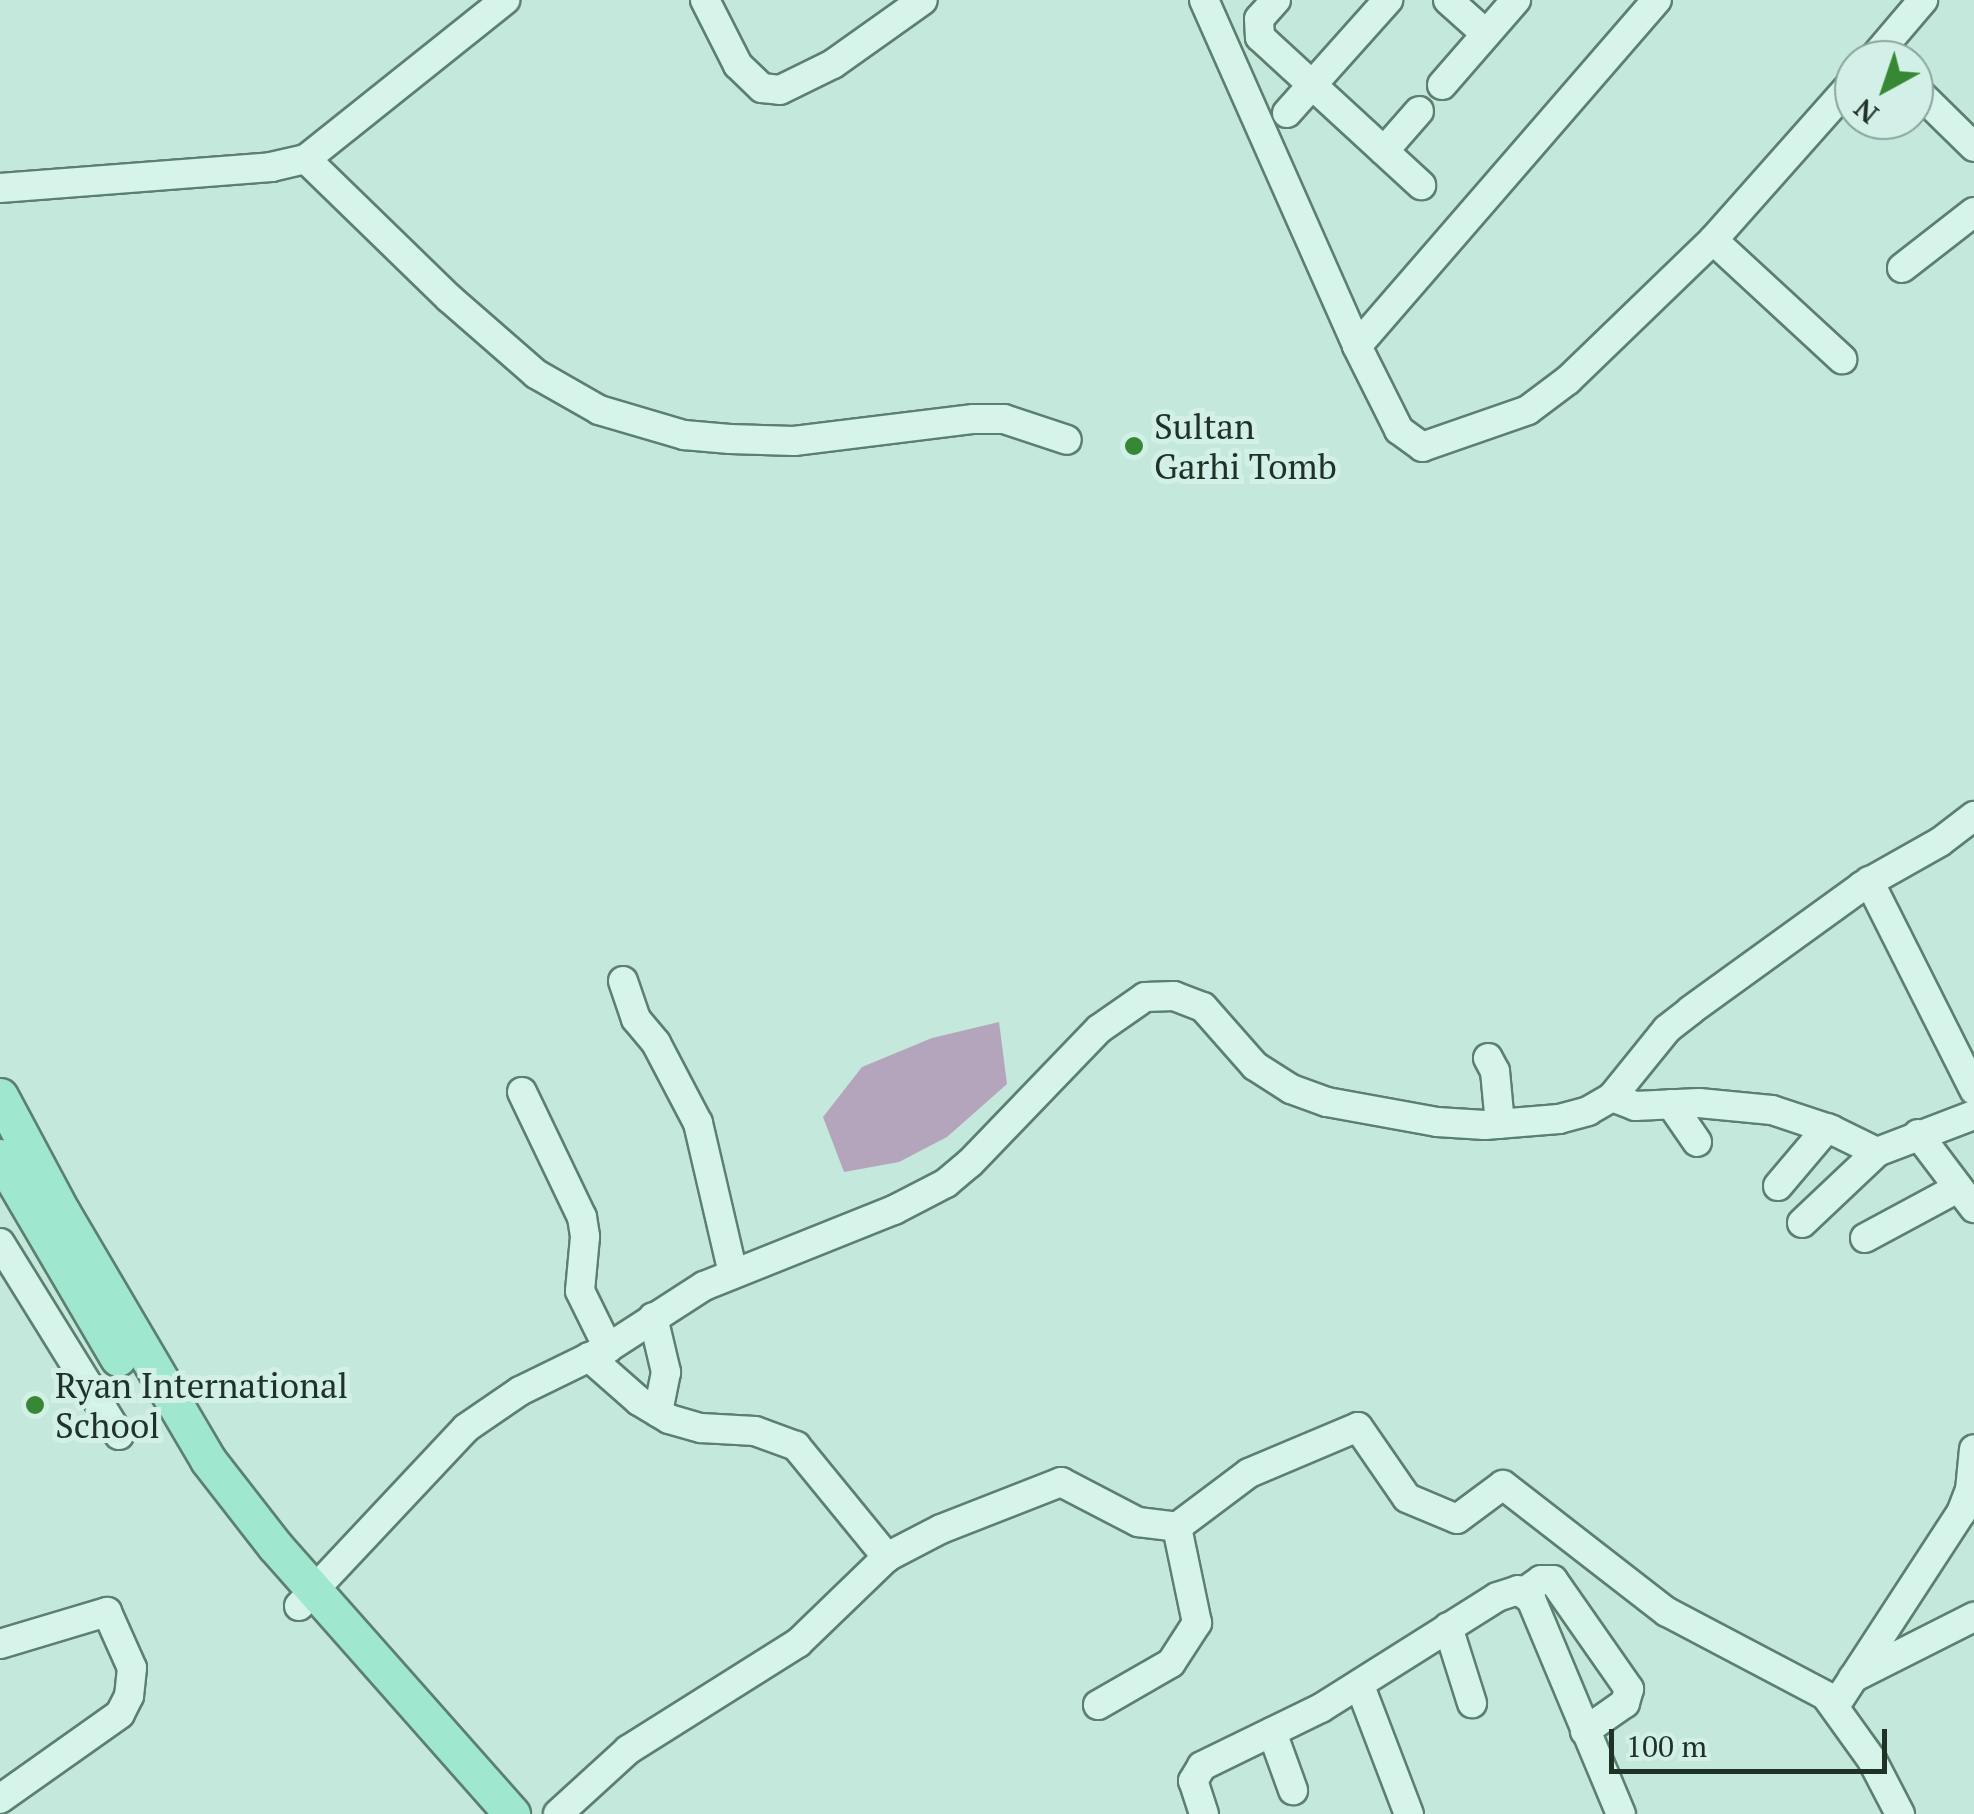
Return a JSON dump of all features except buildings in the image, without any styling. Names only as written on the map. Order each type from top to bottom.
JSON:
[{"type":"main road","points":[[4,1122],[190,1433],[307,1598],[484,1814]]},
{"type":"main road","points":[[307,1598],[512,1814]]},
{"type":"street","points":[[0,188],[271,167],[306,159],[505,0]]},
{"type":"street","points":[[710,2],[738,65],[762,88],[780,90],[832,64],[923,0]]},
{"type":"street","points":[[1204,0],[1357,346],[1399,430],[1422,448],[1528,410],[1551,394],[1714,240],[1834,104]]},
{"type":"street","points":[[1276,0],[1259,19],[1257,31],[1421,185]]},
{"type":"street","points":[[1287,113],[1388,0]]},
{"type":"street","points":[[1448,0],[1486,34]]},
{"type":"street","points":[[1442,85],[1516,0]]},
{"type":"street","points":[[1357,346],[1657,0]]},
{"type":"street","points":[[1891,40],[1923,0]]},
{"type":"street","points":[[1934,108],[1974,147]]},
{"type":"street","points":[[1384,151],[1419,111]]},
{"type":"street","points":[[306,159],[450,298],[536,374],[599,410],[684,435],[730,440],[794,441],[974,419],[1004,420],[1067,440]]},
{"type":"street","points":[[1902,268],[1974,212]]},
{"type":"street","points":[[1714,240],[1842,359]]},
{"type":"street","points":[[307,1598],[466,1428],[520,1391],[599,1353],[652,1317],[733,1273],[894,1210],[946,1183],[970,1164],[1099,1029],[1145,997],[1174,996],[1203,1008],[1255,1066],[1291,1089],[1327,1102],[1437,1122],[1500,1124],[1578,1115],[1612,1097],[1667,1029],[1869,881],[1940,842],[1974,816]]},
{"type":"street","points":[[1869,881],[1974,1090]]},
{"type":"street","points":[[622,982],[636,1018],[656,1043],[698,1123],[733,1273]]},
{"type":"street","points":[[1488,1058],[1495,1071],[1500,1124]]},
{"type":"street","points":[[522,1092],[582,1217],[585,1237],[580,1290],[599,1353],[658,1412],[701,1428],[755,1431],[796,1446],[886,1557]]},
{"type":"street","points":[[1612,1097],[1635,1106],[1741,1104],[1827,1128],[1877,1152]]},
{"type":"street","points":[[1671,1104],[1697,1142]]},
{"type":"street","points":[[1802,1223],[1877,1152],[1974,1116]]},
{"type":"street","points":[[1778,1186],[1827,1128]]},
{"type":"street","points":[[1865,1238],[1966,1198],[1918,1134]]},
{"type":"street","points":[[0,1243],[119,1434]]},
{"type":"street","points":[[652,1317],[666,1372],[658,1412]]},
{"type":"street","points":[[558,1814],[628,1750],[798,1643],[886,1557],[942,1529],[1060,1482],[1138,1522],[1178,1526],[1249,1472],[1358,1427],[1406,1498],[1457,1519],[1502,1486],[1667,1612],[1809,1684],[1835,1706],[1872,1760],[1900,1814]]},
{"type":"street","points":[[1835,1706],[1962,1513],[1970,1490],[1974,1450]]},
{"type":"street","points":[[1098,1706],[1171,1663],[1197,1623],[1178,1526]]},
{"type":"street","points":[[1204,1814],[1194,1787],[1197,1770],[1360,1686],[1497,1597],[1511,1590],[1524,1592],[1542,1580],[1553,1580],[1629,1690],[1625,1703],[1585,1731]]},
{"type":"street","points":[[1524,1592],[1620,1814]]},
{"type":"street","points":[[0,1644],[106,1612],[132,1668],[129,1696],[120,1714],[0,1799]]},
{"type":"street","points":[[1852,1679],[1974,1617]]},
{"type":"street","points":[[1448,1628],[1472,1702]]},
{"type":"street","points":[[1360,1686],[1409,1814]]},
{"type":"street","points":[[1272,1732],[1293,1790]]},
{"type":"shaded area","points":[[999,1022],[1007,1084],[947,1137],[899,1162],[844,1172],[823,1117],[862,1067],[932,1038]]},
{"type":"place","name":"Sultan Garhi Tomb","points":[[1134,446]]},
{"type":"place","name":"Ryan International School","points":[[35,1405]]}]
